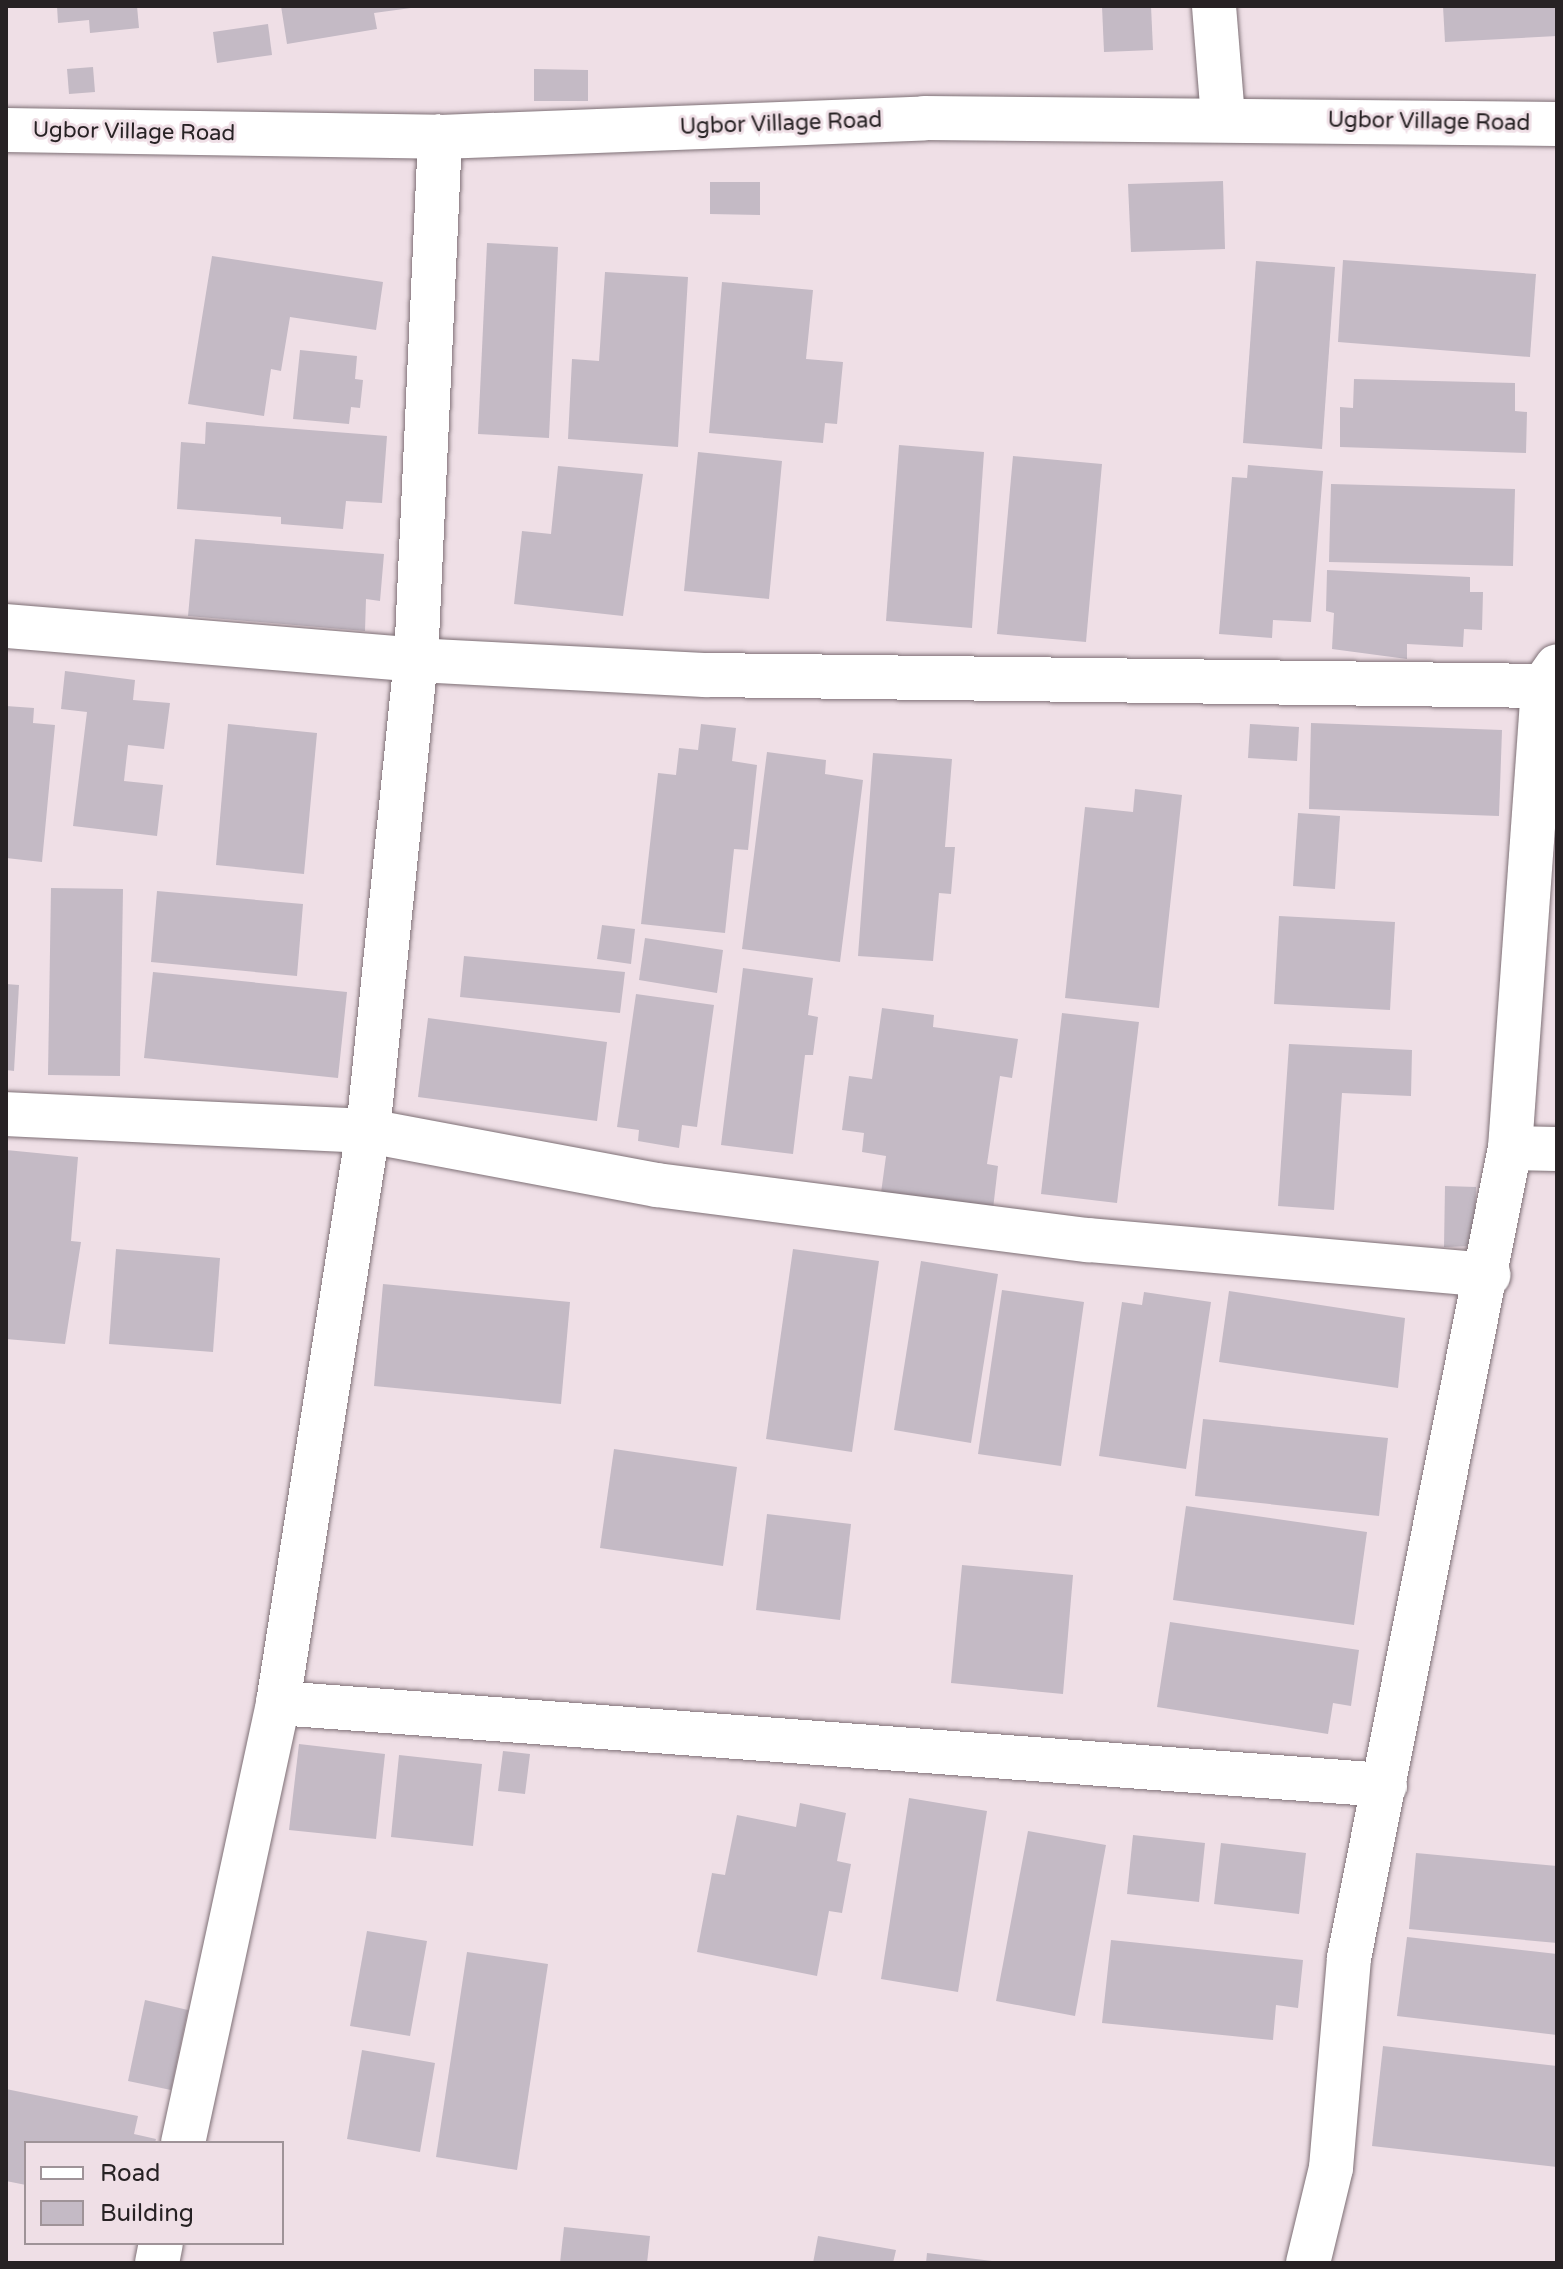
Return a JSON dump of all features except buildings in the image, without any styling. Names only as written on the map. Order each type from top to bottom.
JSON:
[{"type":"street","points":[[1214,6],[1223,117]]},
{"type":"street","name":"Ugbor Village Road","points":[[7,123],[440,137],[924,118],[1223,117],[1557,124]]},
{"type":"street","points":[[183,2141],[278,1703],[368,1131],[416,660],[440,137]]},
{"type":"street","points":[[6,626],[416,660],[706,675],[1550,676],[1510,1148],[1488,1275],[1349,1958],[1331,2168],[1308,2263]]},
{"type":"street","points":[[6,1114],[368,1131],[688,1189],[1089,1240],[1488,1275]]},
{"type":"street","points":[[1510,1148],[1557,1149]]},
{"type":"street","points":[[278,1703],[1385,1785]]}]
